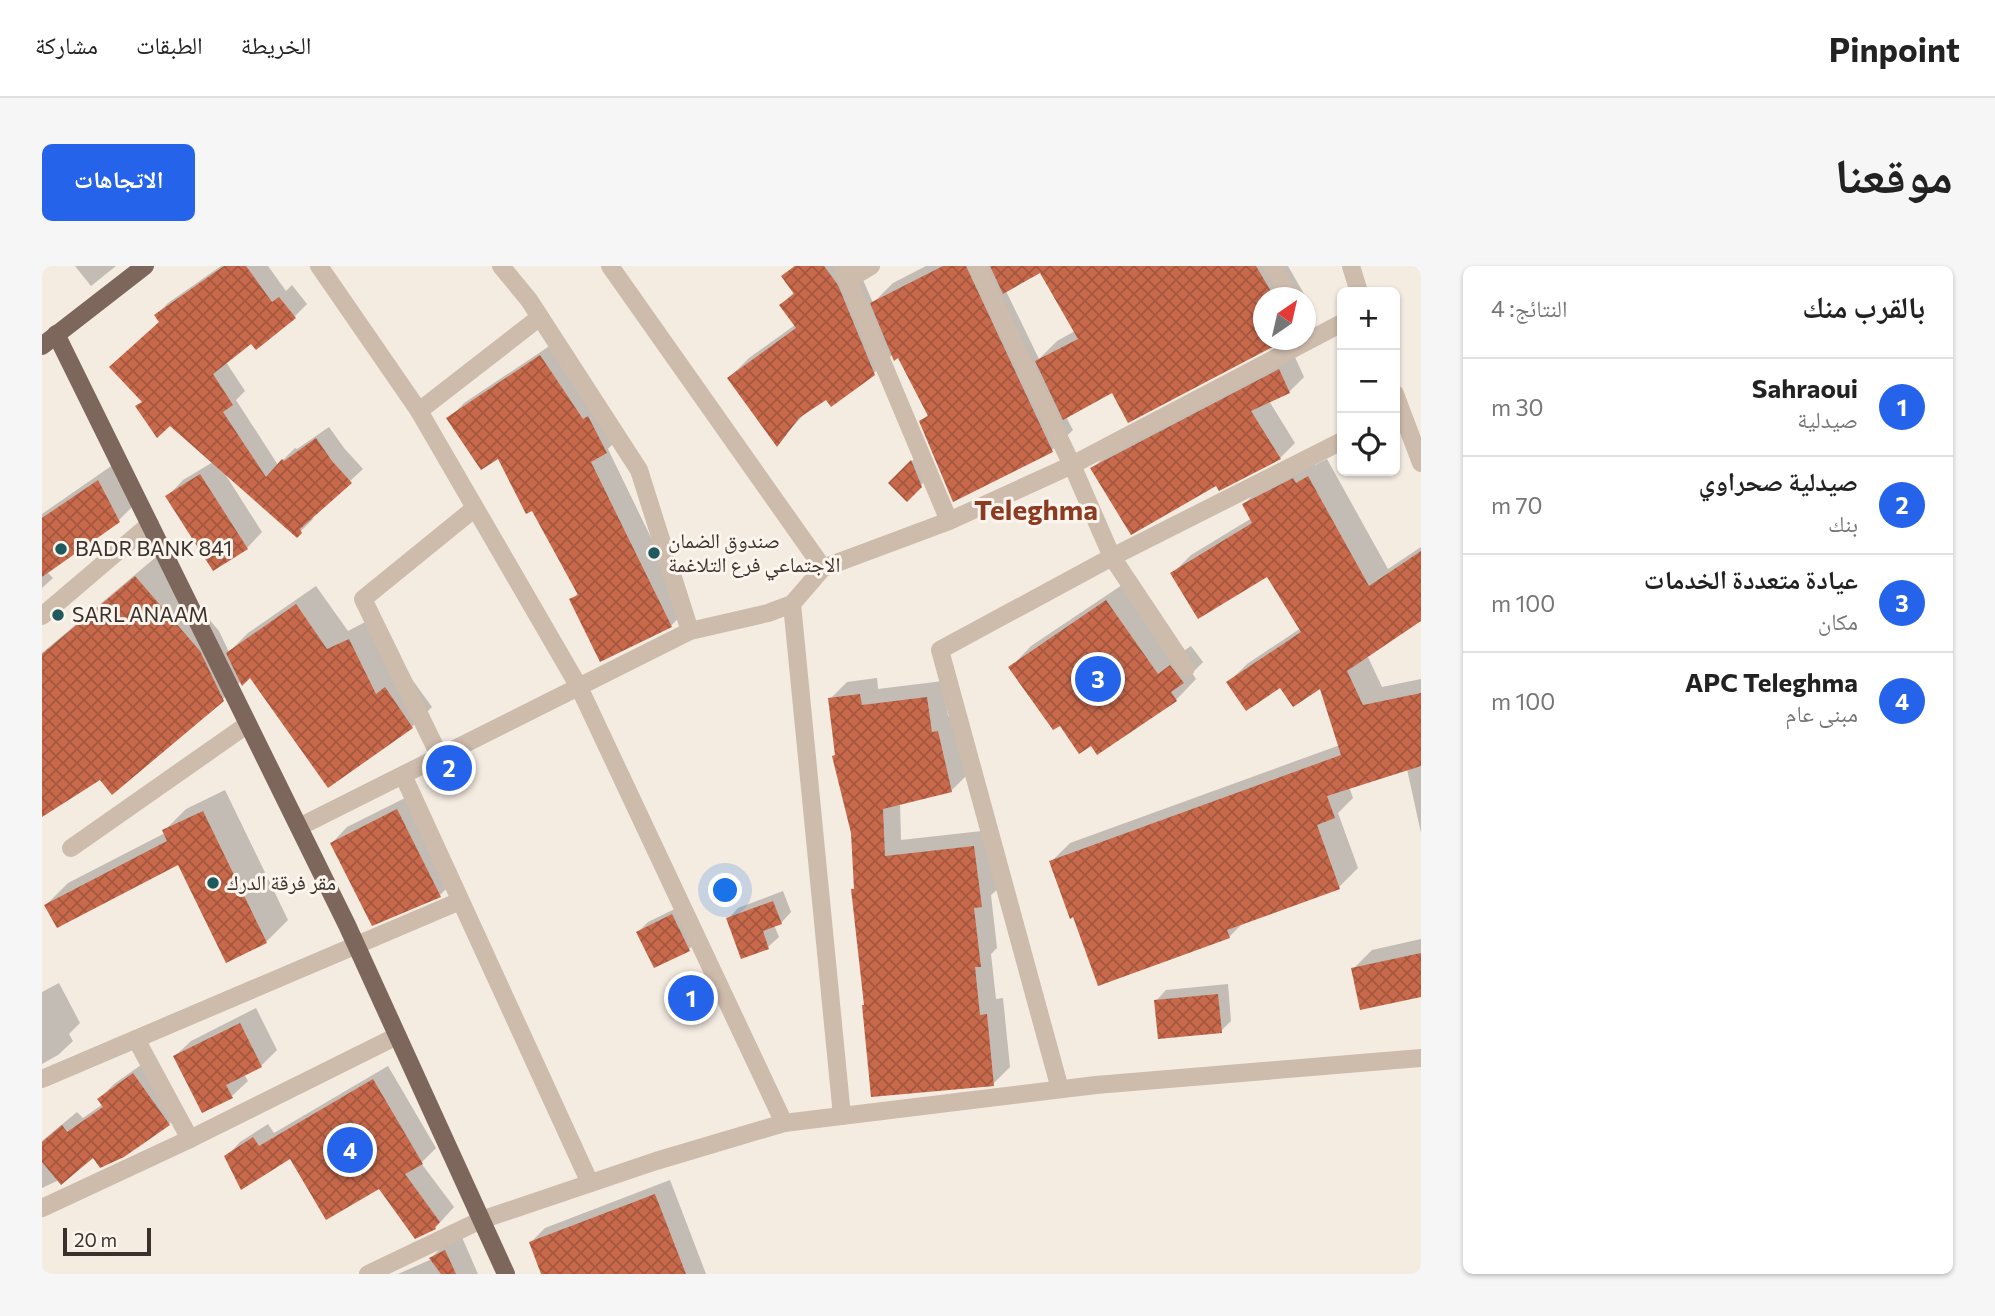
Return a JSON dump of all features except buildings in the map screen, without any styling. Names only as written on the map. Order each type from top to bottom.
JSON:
[{"type":"main road","points":[[42,346],[145,266]]},
{"type":"main road","points":[[57,334],[356,945],[506,1274]]},
{"type":"street","points":[[319,266],[419,411],[579,687],[784,1123]]},
{"type":"street","points":[[501,266],[540,317],[639,470],[690,631]]},
{"type":"street","points":[[610,266],[823,568]]},
{"type":"street","points":[[871,266],[845,273],[948,521]]},
{"type":"street","points":[[977,266],[1072,465],[1112,557],[1186,668]]},
{"type":"street","points":[[1272,266],[1284,287]]},
{"type":"street","points":[[1351,266],[1357,287]]},
{"type":"street","points":[[419,411],[540,317]]},
{"type":"street","points":[[1316,330],[1337,324]]},
{"type":"street","points":[[299,827],[690,631],[768,614],[792,604],[823,568],[948,521],[1072,465],[1276,350]]},
{"type":"street","points":[[1400,413],[1421,463]]},
{"type":"street","points":[[1060,1089],[940,650],[1112,557],[1337,444]]},
{"type":"street","points":[[440,757],[363,600],[475,508]]},
{"type":"street","points":[[42,616],[150,524]]},
{"type":"street","points":[[792,604],[842,1116]]},
{"type":"street","points":[[71,848],[248,724]]},
{"type":"street","points":[[403,775],[590,1183]]},
{"type":"street","points":[[42,1079],[460,901]]},
{"type":"street","points":[[42,1208],[190,1139],[397,1036]]},
{"type":"street","points":[[136,1039],[190,1139]]},
{"type":"street","points":[[368,1274],[481,1220],[784,1123],[1060,1089],[1421,1058]]},
{"type":"place","name":"BADR BANK 841","points":[[61,549]]},
{"type":"place","name":"صندوق الضمان الاجتماعي فرع التلاغمة","points":[[654,553]]},
{"type":"place","name":"SARL ANAAM","points":[[58,615]]},
{"type":"place","name":"عيادة متعددة الخدمات","points":[[1098,679]]},
{"type":"place","name":"صيدلية صحراوي","points":[[449,768]]},
{"type":"place","name":"مقر فرقة الدرك","points":[[213,883]]},
{"type":"place","name":"Sahraoui","points":[[691,998]]},
{"type":"place","name":"APC Teleghma","points":[[350,1150]]},
{"type":"district","name":"Teleghma","points":[[1036,510]]}]
